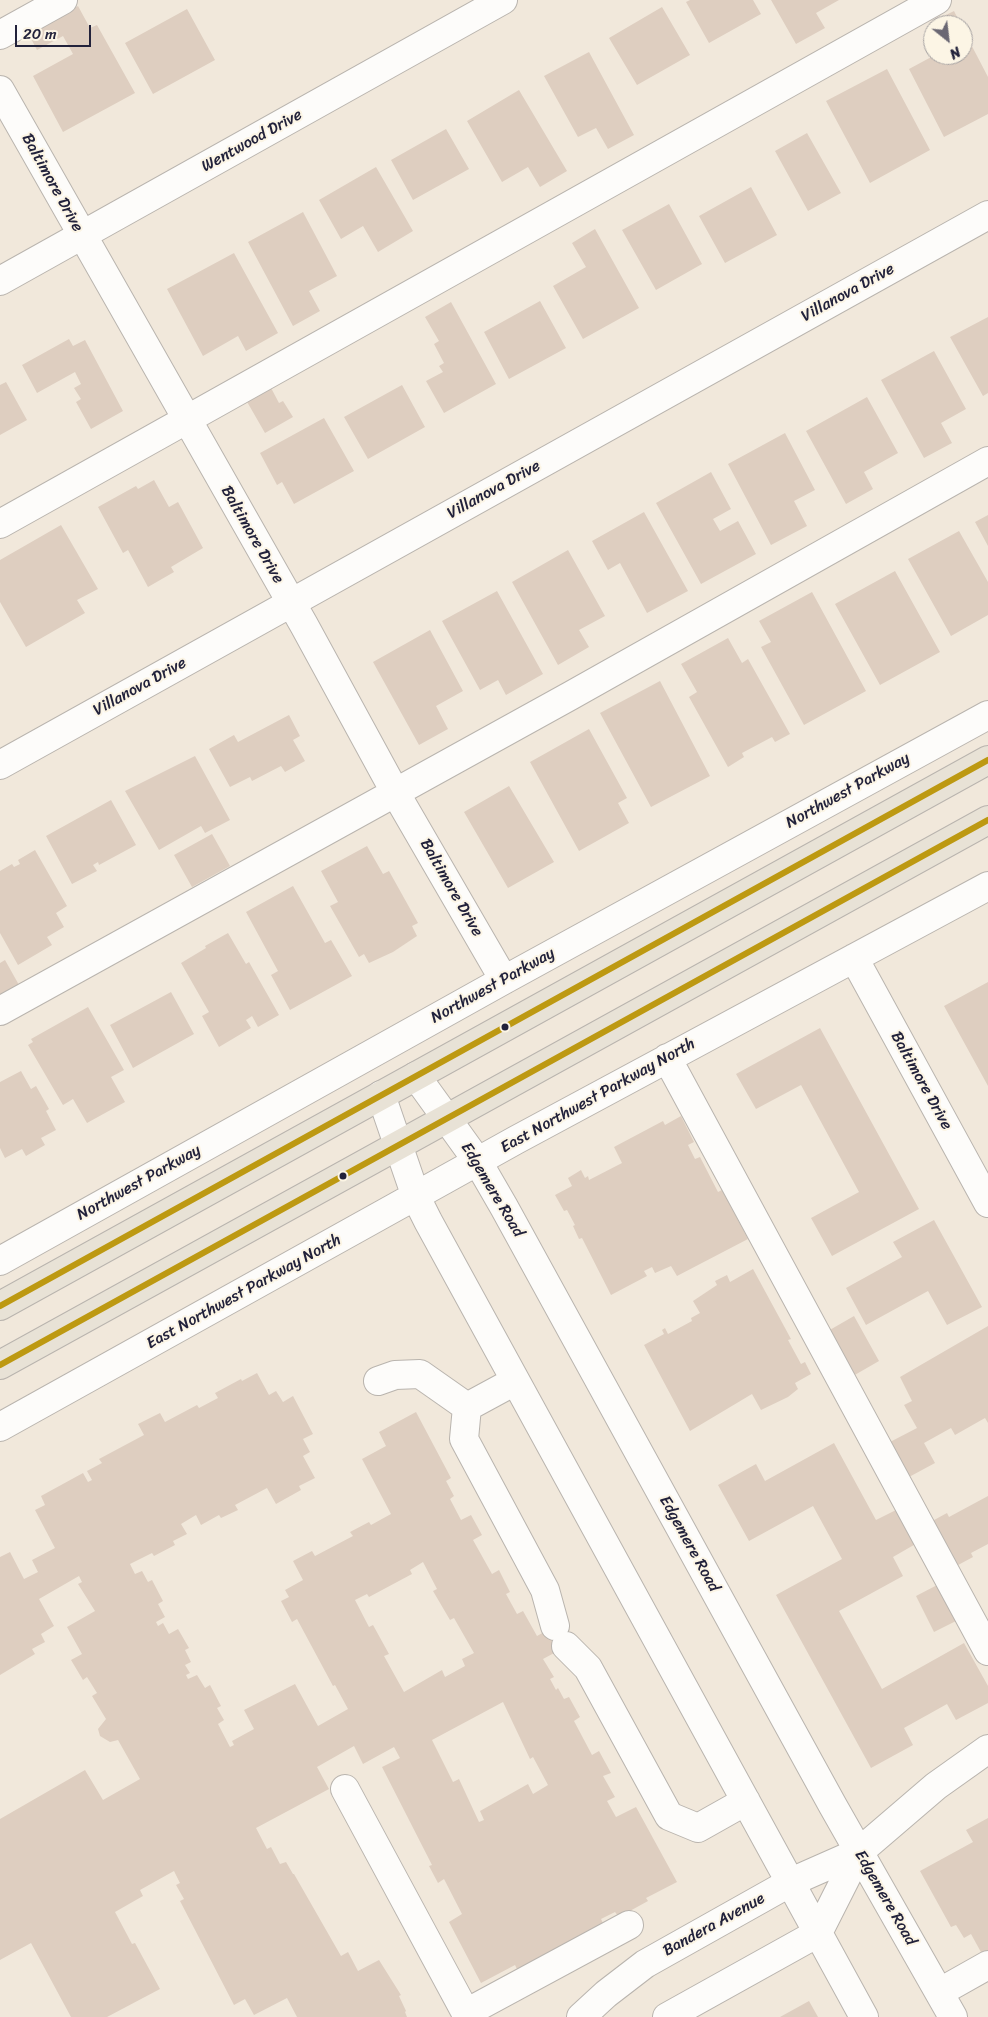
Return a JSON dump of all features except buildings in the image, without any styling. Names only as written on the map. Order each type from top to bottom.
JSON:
[{"type":"main road","points":[[0,1306],[988,760]]},
{"type":"main road","points":[[0,1365],[988,820]]},
{"type":"street","points":[[0,35],[63,0]]},
{"type":"street","name":"Wentwood Drive","points":[[0,281],[503,0]]},
{"type":"street","points":[[0,524],[937,0]]},
{"type":"street","name":"Baltimore Drive","points":[[0,90],[291,604],[395,792],[504,980]]},
{"type":"street","name":"Villanova Drive","points":[[0,765],[988,215]]},
{"type":"street","points":[[0,1011],[988,461]]},
{"type":"street","name":"Northwest Parkway","points":[[0,1261],[504,980],[988,715]]},
{"type":"street","name":"East Northwest Parkway North","points":[[0,1427],[667,1058],[988,886]]},
{"type":"street","name":"Baltimore Drive","points":[[854,958],[980,1170],[988,1203]]},
{"type":"street","points":[[667,1058],[988,1651]]},
{"type":"street","name":"Edgemere Road","points":[[416,1076],[478,1162],[859,1852],[953,2017]]},
{"type":"street","points":[[382,1095],[416,1197],[864,2017]]},
{"type":"street","points":[[378,1381],[395,1375],[420,1374],[467,1407]]},
{"type":"street","points":[[467,1407],[515,1381]]},
{"type":"street","points":[[467,1407],[464,1439],[545,1590],[560,1636],[588,1668],[670,1816],[698,1828],[746,1802]]},
{"type":"street","name":"Bandera Avenue","points":[[581,2017],[606,1994],[645,1964],[790,1882],[859,1852],[936,1786],[988,1749]]},
{"type":"street","points":[[345,1789],[467,2015],[629,1925]]},
{"type":"street","name":"Bandera Avenue","points":[[818,1933],[859,1852]]},
{"type":"street","points":[[667,2017],[818,1933]]},
{"type":"street","points":[[940,1992],[988,1965]]},
{"type":"transit line","name":"20","points":[[0,1306],[988,760]]},
{"type":"transit line","name":"20","points":[[0,1365],[988,820]]}]
